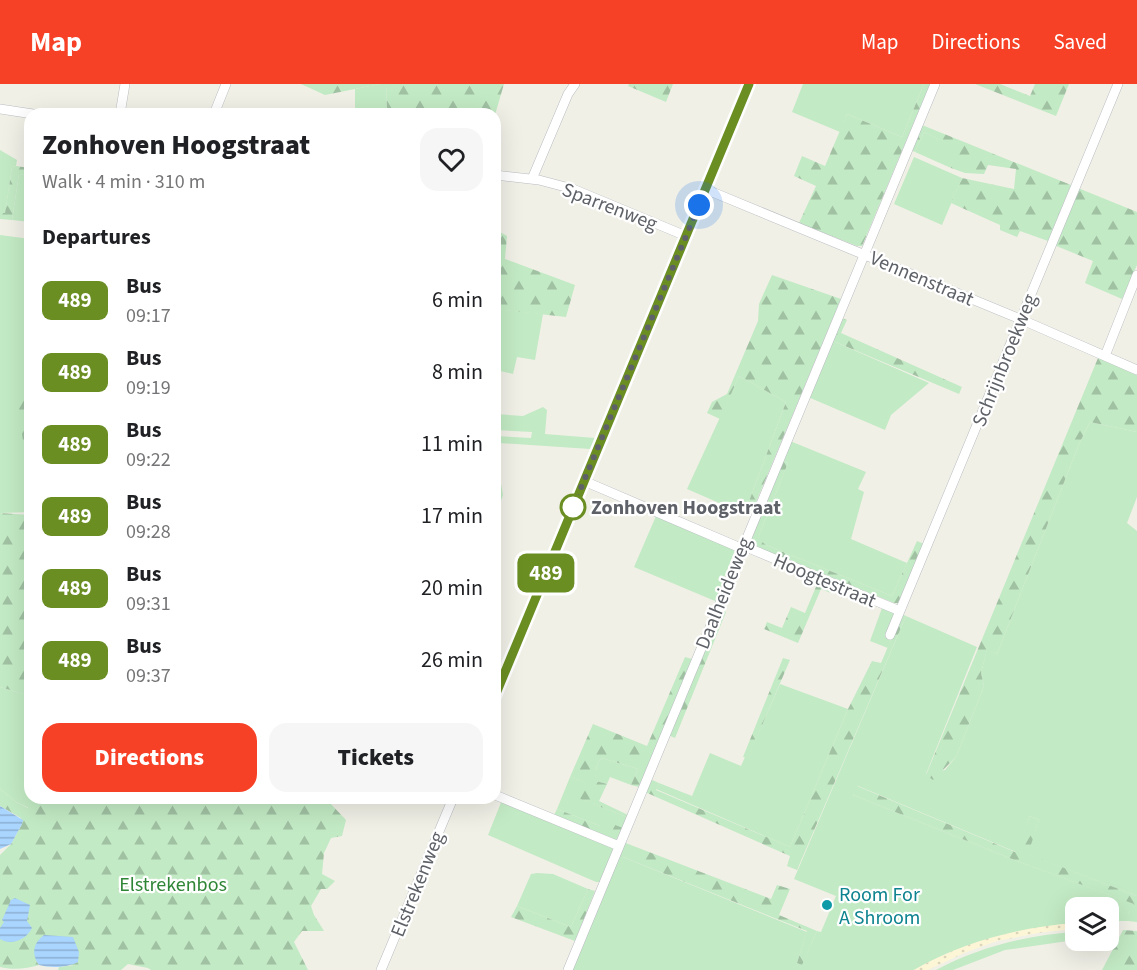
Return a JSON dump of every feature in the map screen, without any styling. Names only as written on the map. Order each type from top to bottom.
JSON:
[{"type":"street","points":[[121,108],[124,84]]},
{"type":"street","points":[[216,108],[226,84]]},
{"type":"street","points":[[532,179],[568,94],[575,84]]},
{"type":"street","points":[[501,682],[749,84]]},
{"type":"street","name":"Daalheideweg","points":[[568,970],[934,84]]},
{"type":"street","name":"Schrijnbroekweg","points":[[890,635],[1118,84]]},
{"type":"street","points":[[0,109],[24,113]]},
{"type":"street","name":"Sparrenweg","points":[[501,176],[532,179],[573,189],[686,236]]},
{"type":"street","name":"Vennenstraat","points":[[705,189],[1020,319],[1137,370]]},
{"type":"street","points":[[1105,356],[1137,275]]},
{"type":"street","name":"Hoogtestraat","points":[[584,481],[735,546],[743,546],[900,611]]},
{"type":"street","points":[[501,797],[619,846]]},
{"type":"street","name":"Elstrekenweg","points":[[381,970],[450,804]]},
{"type":"green space","points":[[301,84],[380,84],[325,95]]},
{"type":"green space","points":[[386,84],[387,108],[355,108],[355,89]]},
{"type":"green space","points":[[386,84],[504,84],[497,108],[387,108]]},
{"type":"green space","points":[[629,84],[673,84],[666,102],[628,86]]},
{"type":"green space","points":[[803,84],[924,84],[902,137],[847,114],[840,132],[792,112]]},
{"type":"green space","points":[[924,84],[930,84],[862,246],[799,223],[816,186],[794,176],[802,156],[825,166],[847,114],[902,137]]},
{"type":"green space","points":[[975,84],[1000,84],[1030,96],[1035,84],[1069,84],[1056,116]]},
{"type":"green space","points":[[922,125],[1071,185],[1048,241],[1020,231],[1017,237],[1000,230],[1000,225],[951,203],[962,178],[1014,189],[1016,169],[988,165],[984,174],[965,173],[951,168],[955,148],[924,132],[915,152],[911,150]]},
{"type":"green space","points":[[924,132],[956,148],[951,168],[915,152]]},
{"type":"green space","points":[[0,150],[17,160],[16,166],[12,167],[5,214],[0,213]]},
{"type":"green space","points":[[914,157],[962,178],[942,225],[894,204]]},
{"type":"green space","points":[[12,167],[24,167],[24,174],[19,174],[12,220],[0,219],[0,213],[5,213]]},
{"type":"green space","points":[[19,174],[24,174],[24,221],[12,220]]},
{"type":"green space","points":[[1078,188],[1137,212],[1137,265],[1122,299],[1085,283],[1093,261],[1054,245]]},
{"type":"green space","points":[[501,232],[507,236],[505,259],[575,285],[566,317],[501,310]]},
{"type":"green space","points":[[0,235],[24,238],[24,512],[0,513]]},
{"type":"green space","points":[[772,275],[841,299],[754,507],[748,504],[786,402],[739,376],[720,419],[707,413],[712,402],[727,394],[758,321],[759,304]]},
{"type":"green space","points":[[501,310],[543,314],[535,360],[517,357],[513,374],[501,371]]},
{"type":"green space","points":[[842,318],[847,320],[841,333],[962,387],[959,394],[833,341]]},
{"type":"green space","points":[[833,341],[929,383],[891,415],[885,430],[808,397]]},
{"type":"green space","points":[[1098,358],[1137,374],[1137,432],[1090,422],[1079,444],[997,654],[987,650],[981,673],[984,686],[956,757],[933,780],[926,775]]},
{"type":"green space","points":[[739,376],[786,402],[748,504],[754,507],[749,516],[687,489]]},
{"type":"green space","points":[[15,382],[24,382],[24,448]]},
{"type":"green space","points":[[543,407],[547,410],[545,434],[595,438],[590,449],[501,443],[501,436],[531,438],[532,432],[501,430],[501,414],[523,416]]},
{"type":"green space","points":[[1090,422],[1137,432],[1137,497],[1127,523],[1137,531],[1137,896],[1027,854],[1039,820],[1030,816],[1016,852],[858,786],[853,795],[1017,861],[1116,897],[1065,897],[1065,924],[1013,933],[972,944],[914,970],[570,970],[618,855],[807,932],[797,963],[802,964],[817,931],[821,932],[836,896],[794,879],[906,616],[977,647],[926,774],[945,770],[956,757],[984,686],[981,673],[987,649],[997,654],[1079,444]]},
{"type":"green space","points":[[790,441],[866,472],[858,489],[864,492],[851,539],[907,563],[892,596],[766,545],[759,540],[788,463],[782,461]]},
{"type":"green space","points":[[782,461],[788,463],[759,535],[760,540],[766,545],[892,596],[917,541],[924,544],[898,603],[749,542]]},
{"type":"green space","points":[[0,513],[24,515],[24,694],[0,687]]},
{"type":"green space","points":[[656,516],[735,550],[715,601],[634,567]]},
{"type":"green space","points":[[818,582],[832,589],[831,593],[821,589],[798,643],[764,629],[767,622],[782,628],[791,607],[805,613]]},
{"type":"green space","points":[[882,608],[894,613],[885,637],[891,640],[888,648],[870,641]]},
{"type":"green space","points":[[721,609],[726,612],[675,738],[668,735]]},
{"type":"green space","points":[[902,614],[906,616],[797,870],[787,866],[790,856],[645,792],[650,779],[659,783],[656,790],[790,847],[848,709],[872,661],[881,663]]},
{"type":"green space","points":[[685,657],[692,659],[639,787],[631,785],[638,769],[602,758],[597,766],[596,781],[607,784],[599,801],[628,815],[627,817],[580,799],[586,783],[570,777],[593,724],[647,746]]},
{"type":"green space","points":[[783,658],[790,660],[748,758],[743,757]]},
{"type":"green space","points":[[780,684],[848,709],[790,847],[656,789],[659,783],[692,796],[710,753],[741,766],[745,757],[748,757]]},
{"type":"green space","points":[[0,687],[24,694],[24,804],[30,804],[29,808],[16,802],[0,789]]},
{"type":"green space","points":[[602,758],[638,769],[631,785],[610,777],[607,784],[596,781],[597,766]]},
{"type":"green space","points":[[570,777],[587,783],[581,799],[627,817],[623,828],[600,826],[557,809]]},
{"type":"green space","points":[[857,786],[1015,852],[1030,816],[1039,820],[1028,854],[1137,896],[1137,922],[1128,921],[1128,914],[1134,904],[1119,897],[1017,861],[853,795]]},
{"type":"green space","name":"Elstrekenbos","points":[[0,789],[28,808],[30,804],[331,804],[346,820],[342,836],[331,838],[324,853],[322,874],[335,881],[327,889],[321,889],[311,906],[324,931],[302,931],[294,942],[308,970],[151,970],[128,964],[121,970],[58,970],[59,967],[74,965],[36,960],[39,965],[14,969],[0,967],[0,855],[11,844],[22,824],[21,818],[0,806]]},
{"type":"green space","points":[[502,800],[612,847],[613,850],[600,882],[488,835]]},
{"type":"green space","points":[[557,809],[600,826],[602,820],[623,828],[616,840],[611,839],[554,815]]},
{"type":"green space","points":[[623,842],[771,899],[777,885],[790,889],[779,915],[817,931],[802,965],[797,963],[807,931],[618,855]]},
{"type":"green space","points":[[531,874],[553,874],[588,889],[571,927],[517,906]]},
{"type":"green space","points":[[588,889],[595,891],[575,941],[511,917],[517,906],[571,927]]},
{"type":"green space","points":[[1119,898],[1135,904],[1128,914],[1128,921],[1119,921]]},
{"type":"green space","points":[[1123,930],[1137,931],[1137,970],[1102,970],[1112,951],[1119,951],[1119,938]]},
{"type":"green space","points":[[1065,933],[1065,941],[1005,950],[953,970],[936,970],[986,949],[1039,936]]},
{"type":"sand","points":[[1065,924],[1065,930],[997,941],[928,970],[914,970],[972,944],[1012,932]]},
{"type":"water","points":[[0,806],[23,820],[11,844],[0,849]]},
{"type":"water","points":[[15,898],[30,905],[27,921],[32,928],[22,939],[9,942],[0,939],[0,928],[11,900]]},
{"type":"water","points":[[44,935],[73,937],[79,952],[78,962],[58,967],[39,965],[34,949]]},
{"type":"bus line","name":"489","points":[[501,682],[749,84]]},
{"type":"place","name":"Zonhoven Hoogstraat","points":[[573,507]]},
{"type":"place","name":"Room For A Shroom","points":[[827,905]]},
{"type":"route","points":[[573,507],[699,205]]}]
